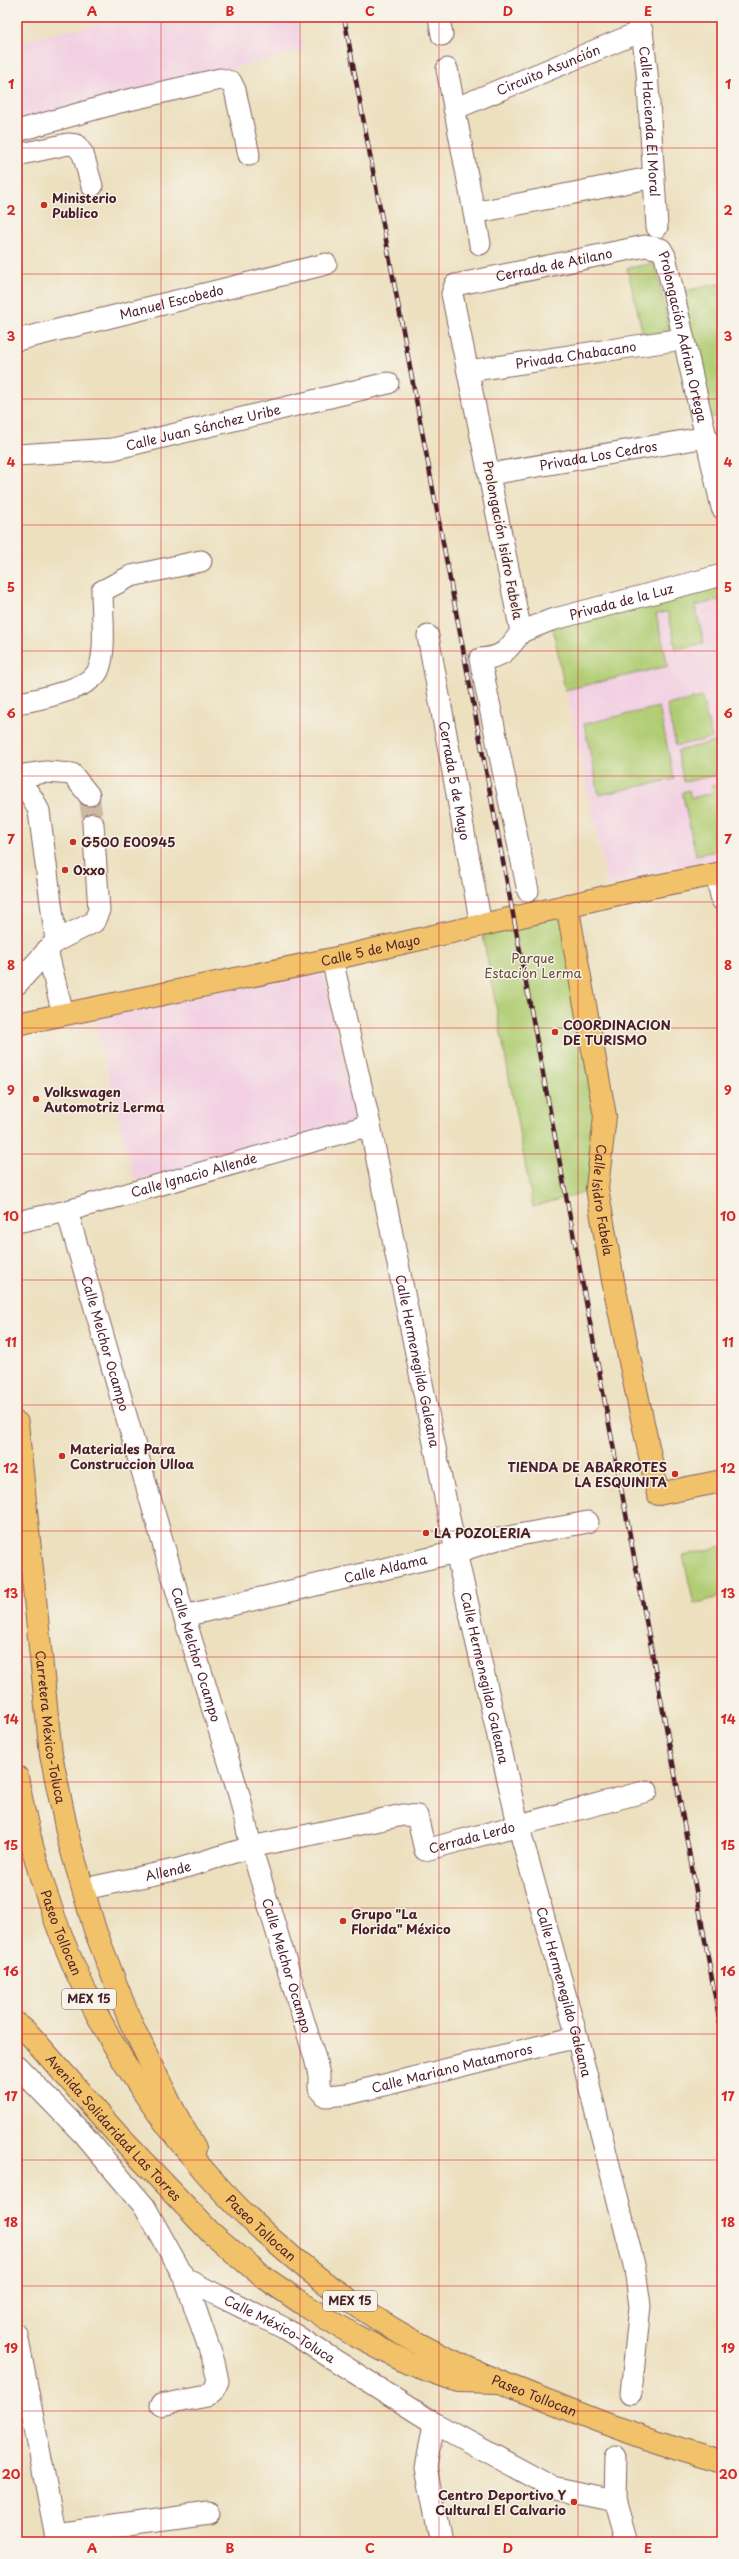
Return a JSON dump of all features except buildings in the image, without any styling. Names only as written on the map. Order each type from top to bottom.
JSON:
[{"type":"main road","name":"Calle 5 de Mayo","points":[[17,1024],[332,958],[567,905],[719,874]]},
{"type":"main road","name":"Calle Isidro Fabela","points":[[567,905],[606,1116],[598,1188],[613,1281],[658,1494],[722,1481]]},
{"type":"main road","name":"Carretera México-Toluca","points":[[17,1423],[51,1755],[69,1841],[95,1930],[130,2021],[172,2108],[221,2191]]},
{"type":"main road","name":"Paseo Tollocan","points":[[17,1777],[34,1855],[46,1895],[65,1947],[85,1991],[132,2076],[185,2149],[221,2191],[255,2225],[330,2287],[411,2340],[498,2382],[630,2433],[722,2461]]},
{"type":"main road","name":"Avenida Solidaridad Las Torres","points":[[17,2024],[30,2034],[116,2133],[210,2232],[262,2276],[354,2335],[408,2363],[458,2381],[498,2382]]},
{"type":"street","name":"Circuito Asunción","points":[[454,109],[639,24]]},
{"type":"street","name":"Calle Hacienda El Moral","points":[[639,24],[654,177],[653,236]]},
{"type":"street","points":[[447,68],[480,244]]},
{"type":"street","points":[[17,131],[128,100],[220,79],[231,82],[235,90],[249,155]]},
{"type":"street","points":[[17,155],[68,144],[76,145],[83,154],[92,186]]},
{"type":"street","points":[[474,213],[654,177]]},
{"type":"street","name":"Cerrada de Atilano","points":[[458,283],[653,236]]},
{"type":"street","name":"Prolongación Adrian Ortega","points":[[653,236],[666,256],[683,339],[713,446],[722,508]]},
{"type":"street","name":"Manuel Escobedo","points":[[17,340],[326,264]]},
{"type":"street","name":"Prolongación Isidro Fabela","points":[[458,283],[454,287],[452,294],[490,474],[521,632],[506,653],[495,658],[480,659],[528,891]]},
{"type":"street","name":"Privada Chabacano","points":[[468,371],[683,339]]},
{"type":"street","name":"Calle Juan Sánchez Uribe","points":[[17,455],[113,448],[388,383]]},
{"type":"street","name":"Privada Los Cedros","points":[[490,474],[713,446]]},
{"type":"street","points":[[17,703],[84,685],[98,671],[102,651],[102,591],[131,576],[200,561]]},
{"type":"street","name":"Privada de la Luz","points":[[521,632],[551,620],[722,574]]},
{"type":"street","name":"Cerrada 5 de Mayo","points":[[428,636],[482,925]]},
{"type":"street","points":[[17,776],[46,772],[72,774],[89,795]]},
{"type":"street","points":[[17,783],[26,788],[39,811],[51,945],[63,1014]]},
{"type":"street","points":[[17,984],[51,945],[94,922],[100,910],[92,824]]},
{"type":"street","points":[[719,874],[722,900]]},
{"type":"street","name":"Calle Hermenegildo Galeana","points":[[332,958],[370,1125],[456,1552],[518,1824],[577,2037],[635,2269],[640,2306],[631,2393]]},
{"type":"street","name":"Calle Ignacio Allende","points":[[17,1222],[67,1211],[370,1125]]},
{"type":"street","name":"Calle Melchor Ocampo","points":[[67,1211],[184,1616],[240,1798],[251,1847],[315,2058],[319,2075],[318,2088],[326,2096]]},
{"type":"street","name":"Calle Aldama","points":[[184,1616],[456,1552],[498,1539],[588,1522]]},
{"type":"street","name":"Cerrada Lerdo","points":[[251,1847],[403,1816],[417,1816],[425,1850],[518,1824],[647,1791]]},
{"type":"street","name":"Allende","points":[[84,1889],[179,1869],[251,1847]]},
{"type":"street","name":"Calle Mariano Matamoros","points":[[326,2096],[348,2094],[577,2037]]},
{"type":"street","points":[[17,2066],[83,2134],[145,2207],[186,2279],[210,2349],[218,2381],[214,2390],[207,2396],[161,2405]]},
{"type":"street","name":"Calle México-Toluca","points":[[186,2279],[284,2328],[434,2424],[552,2486],[615,2500]]},
{"type":"street","points":[[17,2335],[56,2538],[210,2513]]},
{"type":"street","points":[[434,2424],[426,2468],[441,2542]]},
{"type":"street","points":[[616,2457],[615,2500],[627,2542]]},
{"type":"shaded area","points":[[130,17],[297,17],[304,50],[17,121],[17,42]]},
{"type":"shaded area","points":[[722,582],[722,865],[608,886],[553,628]]},
{"type":"shaded area","points":[[322,968],[357,1123],[134,1180],[95,1019]]},
{"type":"green space","points":[[655,263],[670,332],[643,334],[627,268]]},
{"type":"green space","points":[[722,283],[722,415],[709,418],[680,292]]},
{"type":"green space","points":[[722,582],[722,609],[719,600],[695,606],[704,643],[676,649],[668,612],[656,614],[668,666],[565,690],[553,628]]},
{"type":"green space","points":[[702,697],[712,738],[676,746],[667,705]]},
{"type":"green space","points":[[659,707],[674,779],[599,795],[584,724]]},
{"type":"green space","points":[[722,740],[722,850],[696,855],[682,792],[689,790],[691,798],[712,793],[711,785],[718,785],[717,775],[684,782],[677,751]]},
{"type":"green space","name":"Parque Estación Lerma","points":[[567,905],[605,1116],[597,1188],[533,1207],[481,925]]},
{"type":"green space","points":[[722,1546],[722,1596],[694,1604],[683,1556]]},
{"type":"tunnel","points":[[89,795],[93,824]]},
{"type":"railway","points":[[344,17],[677,1785],[722,2035]]},
{"type":"place","name":"Ministerio Publico","points":[[44,205]]},
{"type":"place","name":"G500 E00945","points":[[73,842]]},
{"type":"place","name":"Oxxo","points":[[65,870]]},
{"type":"place","name":"COORDINACION DE TURISMO","points":[[555,1032]]},
{"type":"place","name":"Volkswagen Automotriz Lerma","points":[[36,1099]]},
{"type":"place","name":"Materiales Para Construccion Ulloa","points":[[62,1456]]},
{"type":"place","name":"TIENDA DE ABARROTES LA ESQUINITA","points":[[675,1474]]},
{"type":"place","name":"LA POZOLERIA","points":[[426,1533]]},
{"type":"place","name":"Grupo \"La Florida\" México","points":[[343,1921]]},
{"type":"place","name":"Centro Deportivo Y Cultural El Calvario","points":[[574,2502]]}]
